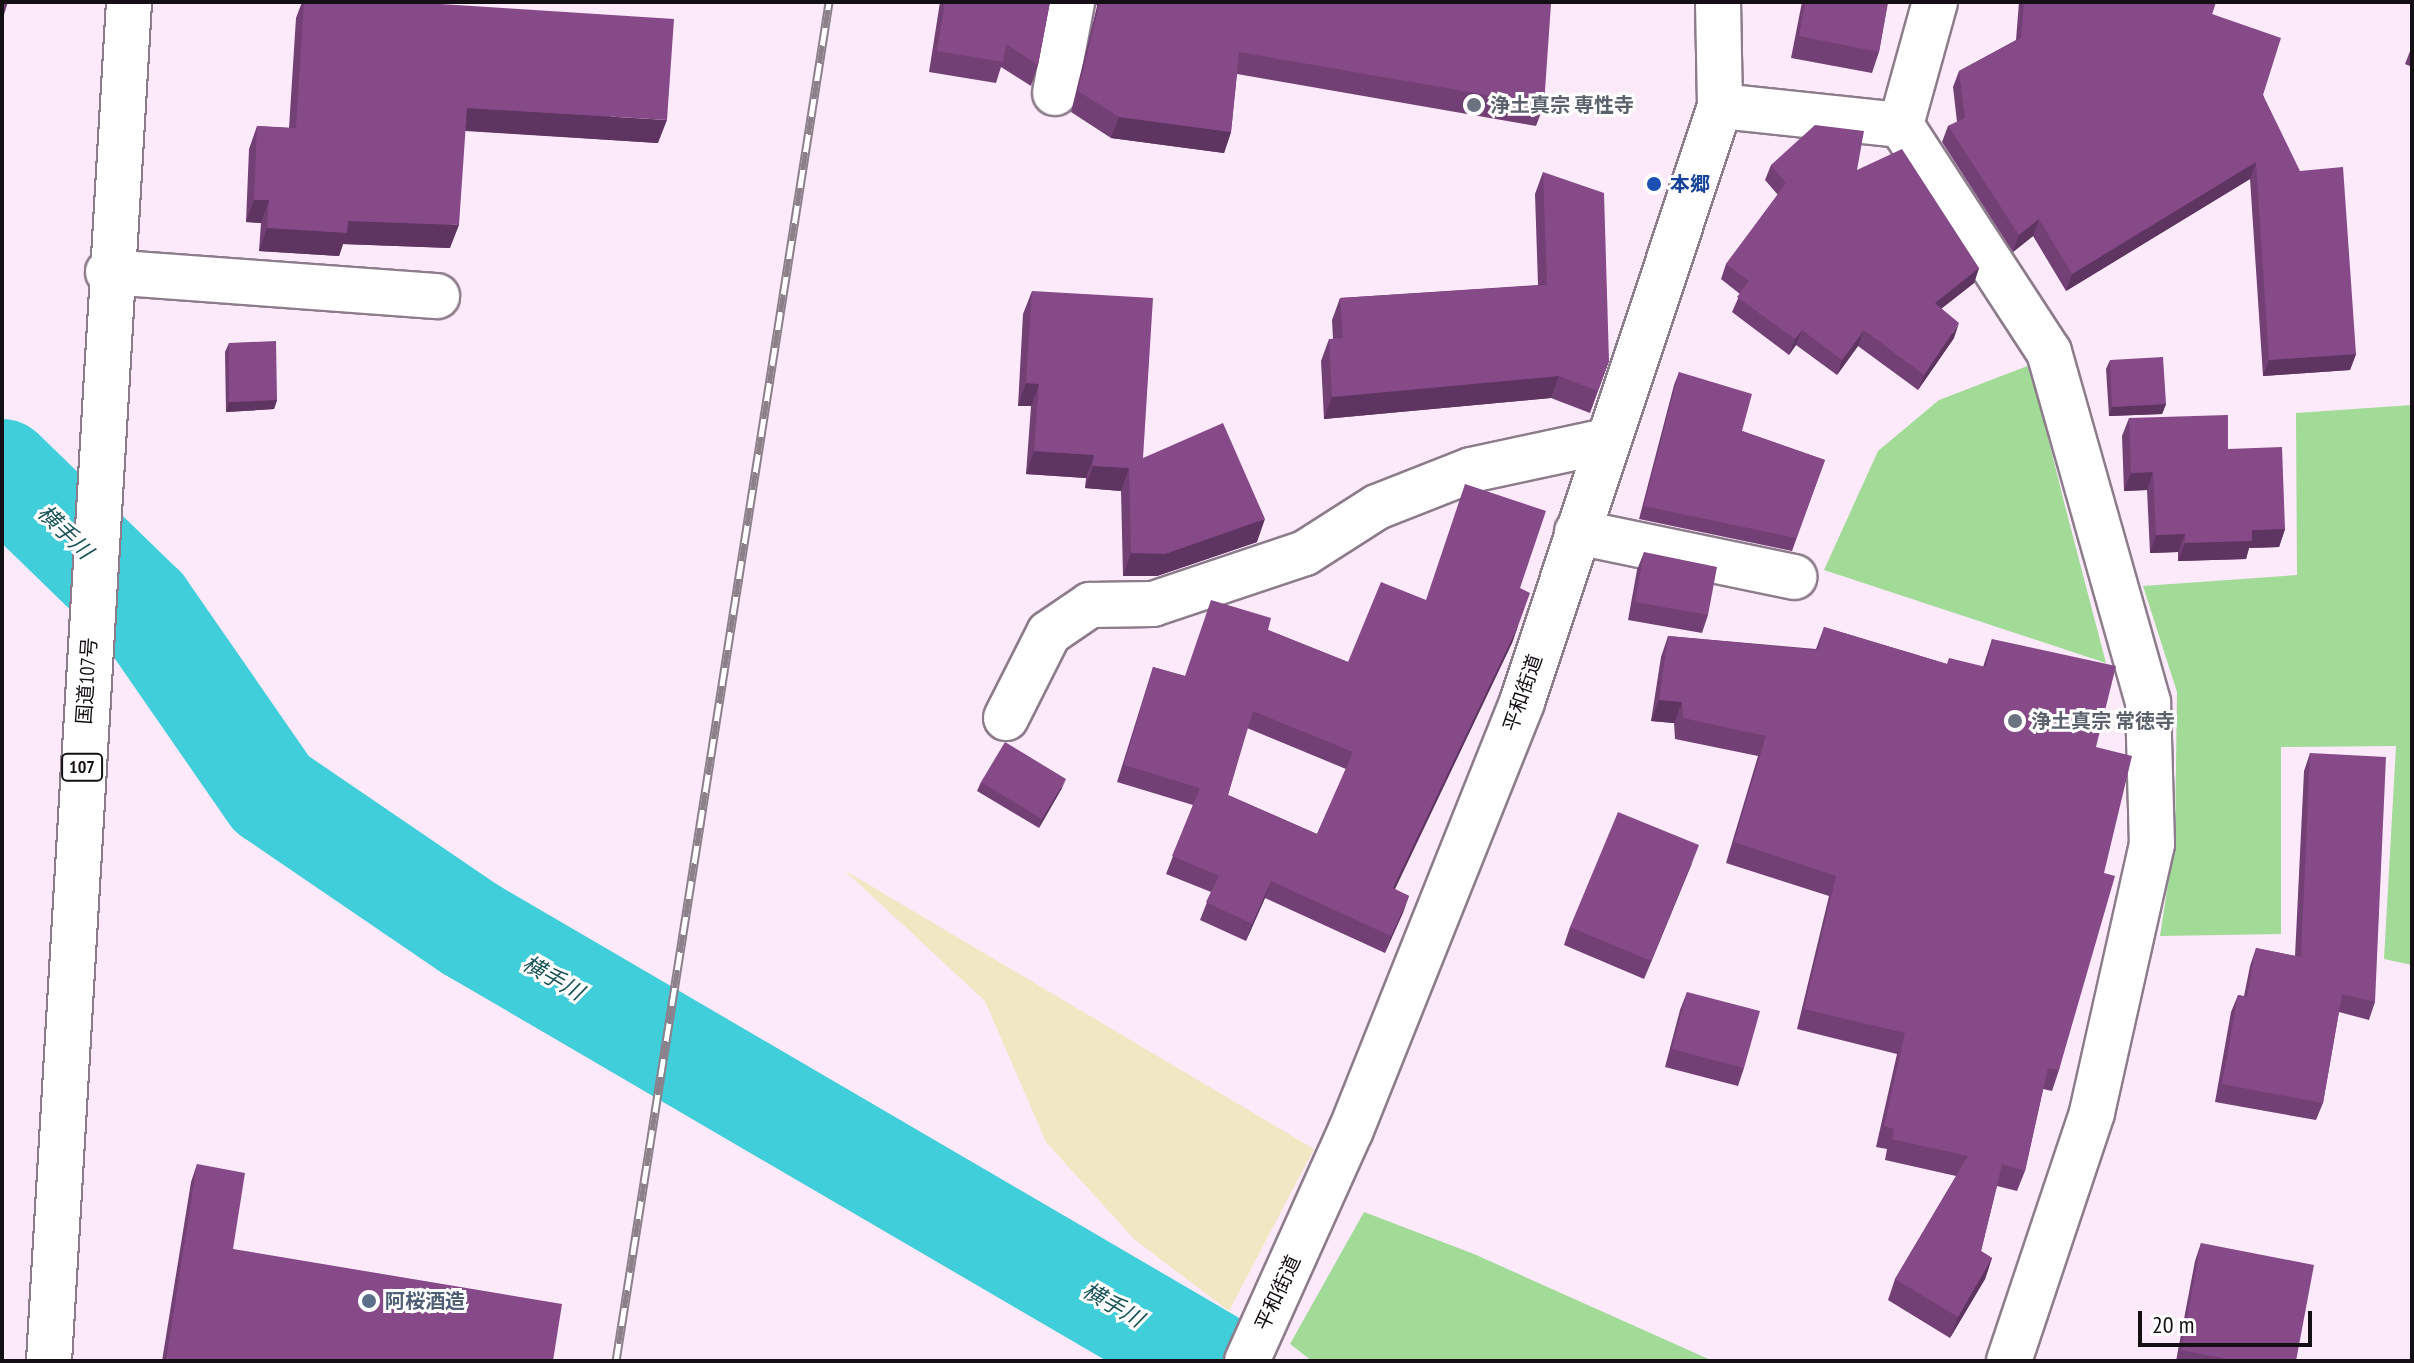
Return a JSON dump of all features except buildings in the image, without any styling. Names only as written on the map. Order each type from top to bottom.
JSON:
[{"type":"main road","name":"国道107号","points":[[49,1361],[57,1159],[106,375],[108,272],[129,2]]},
{"type":"main road","points":[[1055,93],[1072,2]]},
{"type":"main road","name":"平和街道","points":[[1247,1361],[1334,1171],[1522,702],[1606,441],[1720,106],[1718,2]]},
{"type":"main road","points":[[1935,2],[1901,125],[2049,352],[2148,702],[2152,844],[2092,1113],[2009,1361]]},
{"type":"main road","points":[[1720,106],[1901,125]]},
{"type":"main road","points":[[108,272],[437,296]]},
{"type":"main road","points":[[1006,718],[1049,633],[1090,605],[1153,604],[1305,553],[1377,507],[1471,470],[1606,441]]},
{"type":"main road","points":[[1577,532],[1794,577]]},
{"type":"green space","points":[[2030,365],[2106,663],[1824,570],[1878,451],[1939,400]]},
{"type":"green space","points":[[2412,405],[2412,965],[2384,959],[2396,746],[2281,747],[2281,934],[2160,936],[2175,837],[2177,692],[2143,586],[2297,575],[2296,413]]},
{"type":"green space","points":[[1364,1212],[1474,1254],[1713,1361],[1312,1361],[1290,1344]]},
{"type":"sand","points":[[844,870],[1314,1149],[1229,1311],[1134,1239],[1046,1142],[985,1001]]},
{"type":"waterway","name":"横手川","points":[[2,471],[143,608],[272,794],[470,929],[1210,1361]]},
{"type":"railway","points":[[616,1361],[829,2]]},
{"type":"place","name":"浄土真宗 専性寺","points":[[1474,105]]},
{"type":"place","name":"本郷","points":[[1654,184]]},
{"type":"place","name":"浄土真宗 常徳寺","points":[[2015,721]]},
{"type":"place","name":"阿桜酒造","points":[[369,1301]]}]
